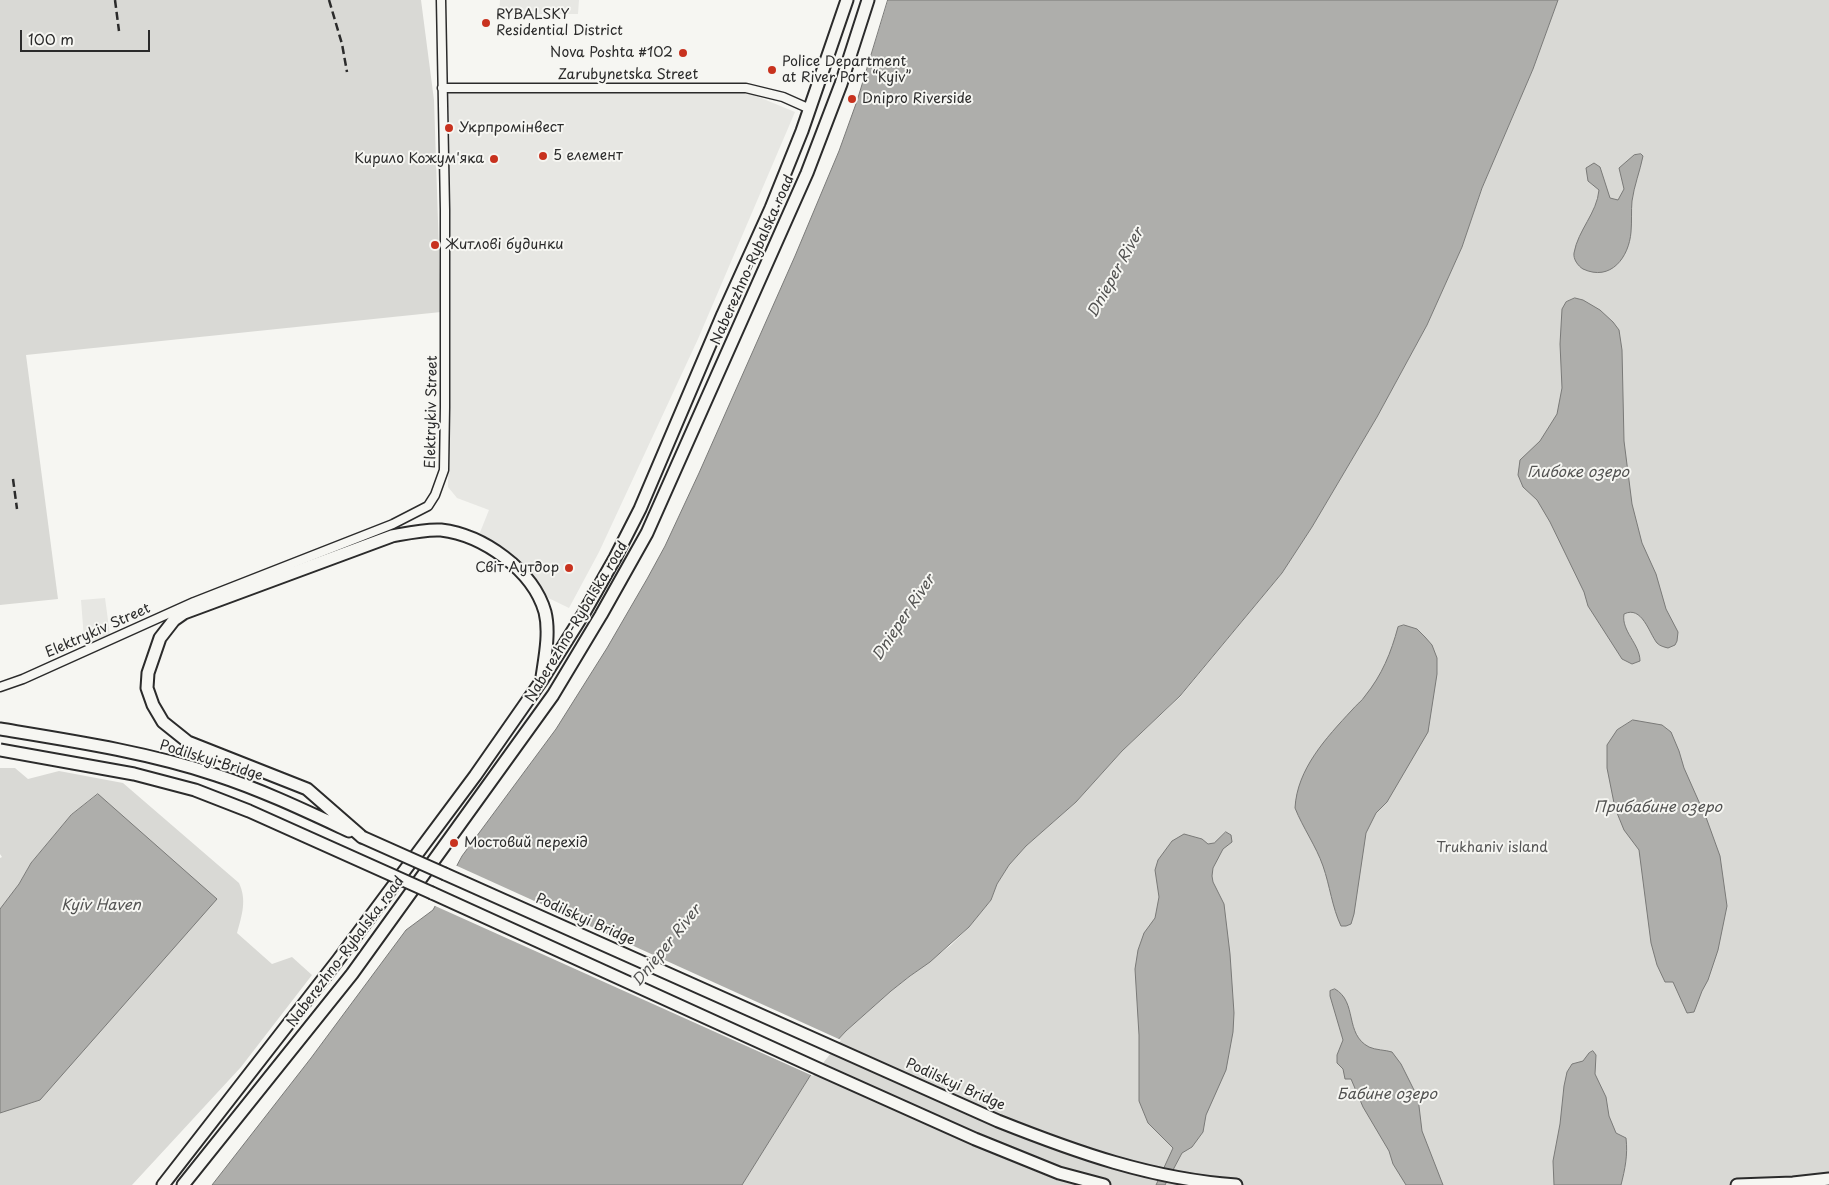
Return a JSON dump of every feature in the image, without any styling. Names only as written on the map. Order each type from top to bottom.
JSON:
[{"type":"main road","name":"Naberezhno-Rybalska road","points":[[163,1185],[338,960],[475,776],[542,680],[602,581],[640,509],[727,305],[771,208],[810,109],[847,0]]},
{"type":"main road","name":"Naberezhno-Rybalska road","points":[[182,1185],[352,974],[553,695],[601,615],[647,533],[799,191],[842,84],[868,0]]},
{"type":"main road","points":[[362,837],[308,790],[188,742],[164,722],[153,705],[147,688],[148,673],[160,638],[174,620],[184,613],[392,536],[433,530],[464,536],[495,550],[531,584],[539,598],[546,621],[542,680]]},
{"type":"main road","name":"Podilskyi Bridge","points":[[0,729],[109,748],[172,762],[216,775],[259,791],[1006,1124],[1065,1147],[1150,1173],[1217,1184],[1236,1185]]},
{"type":"main road","points":[[0,750],[134,774],[196,790],[249,811],[975,1139],[1059,1172],[1104,1185]]},
{"type":"main road","points":[[1737,1185],[1793,1183],[1829,1179]]},
{"type":"street","name":"Elektrykiv Street","points":[[0,687],[23,679],[194,602],[393,524],[428,506],[441,483],[444,470],[445,226],[441,0]]},
{"type":"street","name":"Zarubynetska Street","points":[[442,88],[746,88],[783,97],[810,109]]},
{"type":"shaded area","points":[[500,0],[579,0],[578,14],[499,14]]},
{"type":"shaded area","points":[[445,91],[749,93],[795,112],[698,339],[599,552],[569,608],[538,593],[477,540],[489,510],[457,498],[448,487],[449,315]]},
{"type":"shaded area","points":[[105,598],[110,635],[90,642],[84,639],[81,600]]},
{"type":"green space","points":[[0,0],[421,0],[434,100],[441,312],[26,355],[58,599],[0,605]]},
{"type":"green space","name":"Trukhaniv island","points":[[1558,0],[1829,0],[1829,1185],[742,1185],[810,1076],[833,1045],[891,991],[951,945],[969,927],[991,900],[997,884],[1009,865],[1026,846],[1076,802],[1122,751],[1180,697],[1282,573],[1312,527],[1377,417],[1427,325],[1462,247],[1482,188],[1533,69]]},
{"type":"green space","points":[[0,768],[15,768],[28,779],[59,771],[123,783],[239,883],[243,902],[237,933],[272,964],[292,957],[312,975],[241,1067],[132,1185],[0,1185],[0,1113],[6,1111],[98,794],[71,815],[31,863],[19,884],[0,909],[0,858],[2,857],[0,854]]},
{"type":"water","name":"Dnieper River","points":[[888,0],[1558,0],[1533,69],[1482,188],[1462,247],[1427,325],[1377,417],[1312,527],[1282,573],[1180,696],[1122,751],[1076,802],[1026,846],[1009,865],[997,884],[991,900],[969,927],[930,962],[891,991],[833,1045],[810,1076],[742,1185],[212,1185],[311,1058],[406,930],[433,910],[462,856],[556,729],[607,648],[647,579],[665,546],[699,473],[795,256],[839,151],[857,101]]},
{"type":"water","points":[[1641,154],[1643,156],[1633,195],[1631,232],[1627,250],[1617,265],[1610,270],[1593,272],[1583,269],[1576,262],[1574,253],[1579,237],[1595,206],[1599,190],[1588,181],[1586,168],[1594,163],[1600,167],[1610,198],[1618,200],[1624,189],[1619,168],[1634,155]]},
{"type":"water","name":"Глибоке озеро","points":[[1575,298],[1583,300],[1600,310],[1619,330],[1622,350],[1624,441],[1632,504],[1642,543],[1656,574],[1666,609],[1678,632],[1675,645],[1668,648],[1664,647],[1657,643],[1644,621],[1636,613],[1624,614],[1625,626],[1637,649],[1640,661],[1632,664],[1622,659],[1588,606],[1584,592],[1550,522],[1537,500],[1523,487],[1518,475],[1520,460],[1540,441],[1557,414],[1562,388],[1560,344],[1562,309],[1566,302]]},
{"type":"water","points":[[1404,625],[1417,629],[1425,637],[1432,645],[1437,658],[1437,674],[1428,732],[1387,802],[1376,813],[1366,833],[1354,914],[1351,924],[1341,926],[1320,859],[1295,808],[1297,794],[1301,780],[1314,755],[1332,732],[1364,698],[1381,672],[1398,627]]},
{"type":"water","name":"Прибабине озеро","points":[[1633,720],[1662,725],[1671,732],[1720,856],[1727,906],[1718,950],[1708,980],[1694,1012],[1687,1013],[1673,982],[1665,982],[1657,965],[1651,943],[1639,850],[1624,830],[1615,808],[1607,768],[1607,745],[1617,730]]},
{"type":"water","name":"Kyiv Haven","points":[[98,794],[217,899],[40,1100],[0,1113],[0,909],[19,884],[31,863],[71,815]]},
{"type":"water","points":[[1226,832],[1231,835],[1232,842],[1223,849],[1213,868],[1212,876],[1224,904],[1230,954],[1234,1013],[1233,1032],[1226,1070],[1206,1115],[1203,1132],[1192,1147],[1182,1153],[1165,1185],[1156,1185],[1173,1148],[1148,1123],[1139,1101],[1139,1035],[1135,969],[1138,950],[1144,933],[1155,918],[1159,897],[1155,870],[1158,860],[1172,841],[1184,834],[1202,839],[1208,844],[1214,843]]},
{"type":"water","name":"Бабине озеро","points":[[1335,989],[1346,1002],[1356,1034],[1361,1041],[1371,1048],[1392,1052],[1401,1064],[1418,1098],[1422,1131],[1443,1185],[1406,1185],[1393,1164],[1389,1151],[1363,1107],[1351,1079],[1345,1079],[1343,1069],[1337,1063],[1337,1055],[1343,1040],[1330,996],[1330,991]]},
{"type":"water","points":[[1593,1051],[1596,1055],[1595,1074],[1606,1097],[1609,1116],[1616,1133],[1626,1138],[1626,1162],[1621,1185],[1554,1185],[1553,1161],[1567,1072],[1572,1064],[1583,1061]]},
{"type":"pier","points":[[455,865],[841,1040],[813,1076],[433,905]]},
{"type":"railway","points":[[115,0],[119,31]]},
{"type":"railway","points":[[329,0],[342,44],[347,72]]},
{"type":"railway","points":[[13,479],[17,509]]},
{"type":"place","name":"RYBALSKY Residential District","points":[[486,23]]},
{"type":"place","name":"Nova Poshta #102","points":[[683,53]]},
{"type":"place","name":"Police Department at River Port “Kyiv”","points":[[772,70]]},
{"type":"place","name":"Dnipro Riverside","points":[[852,99]]},
{"type":"place","name":"Укрпромінвест","points":[[449,128]]},
{"type":"place","name":"5 елемент","points":[[543,156]]},
{"type":"place","name":"Кирило Кожум'яка","points":[[494,159]]},
{"type":"place","name":"Житлові будинки","points":[[435,245]]},
{"type":"place","name":"Світ Аутдор","points":[[569,568]]},
{"type":"place","name":"Мостовий перехід","points":[[454,843]]}]
